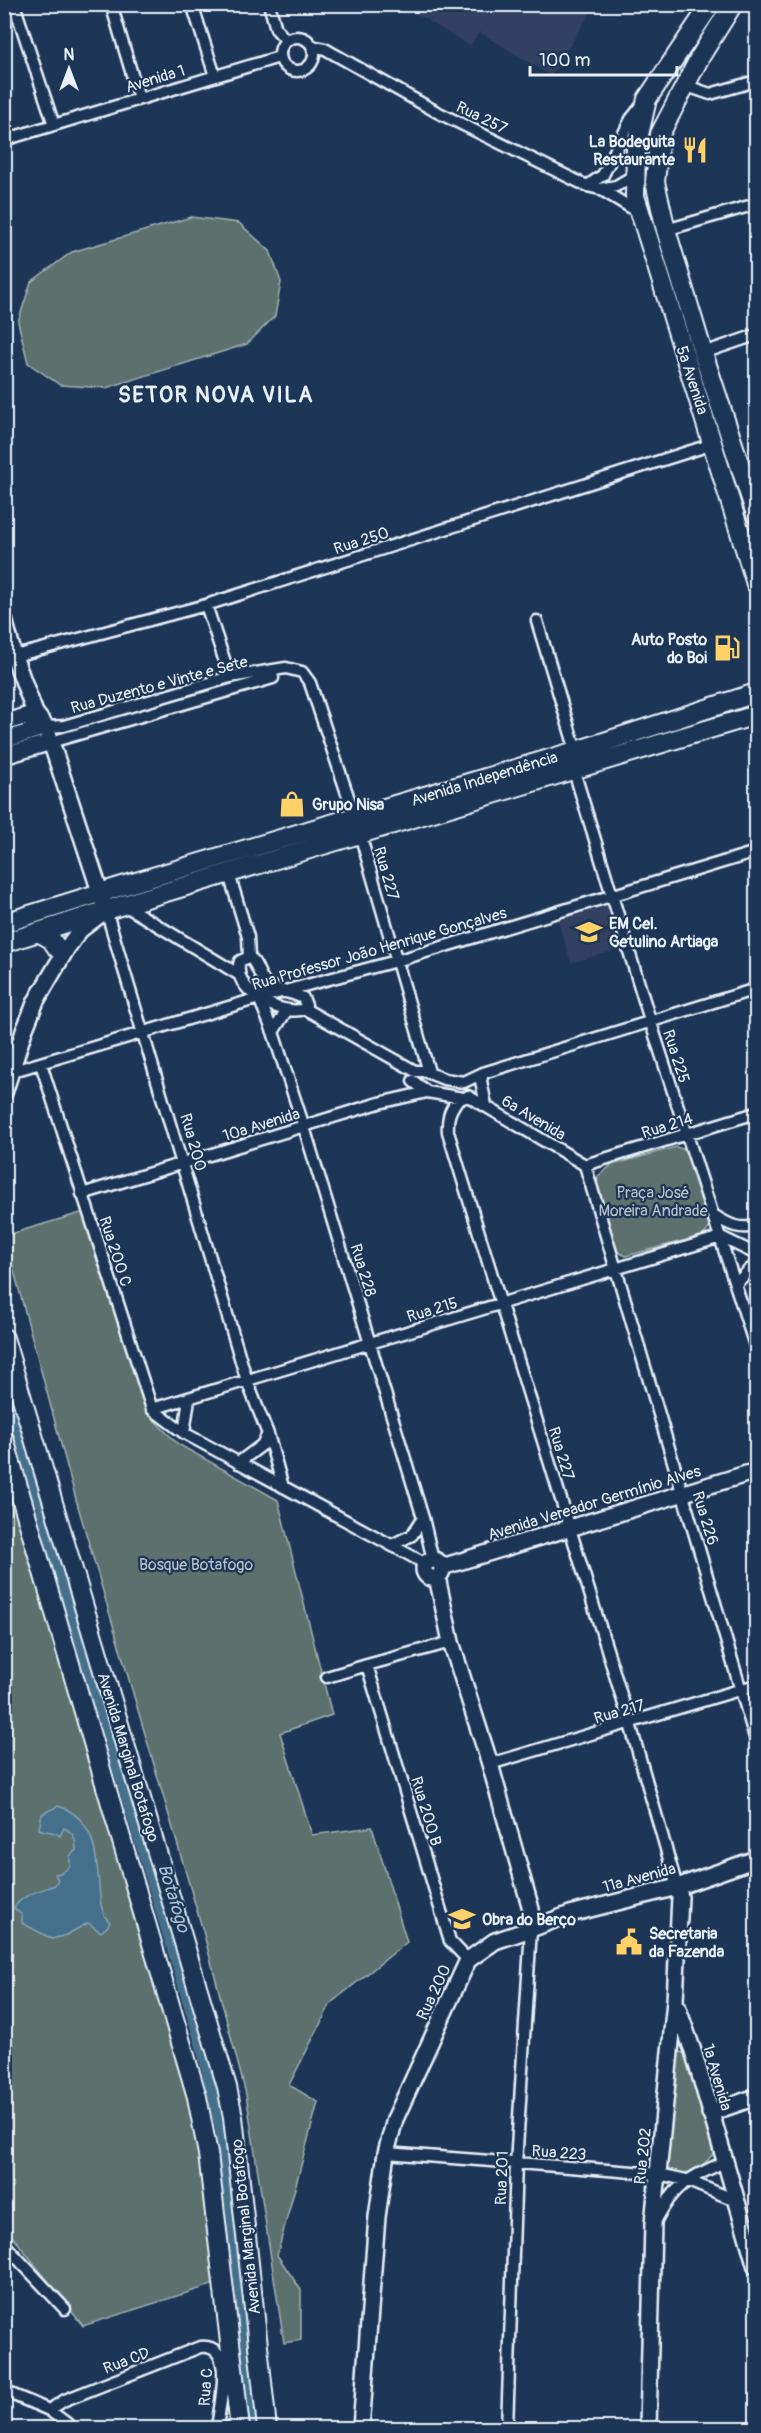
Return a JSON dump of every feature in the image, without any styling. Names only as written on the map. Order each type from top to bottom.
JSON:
[{"type":"main road","points":[[647,99],[711,4]]},
{"type":"main road","name":"5ª Avenida","points":[[733,4],[684,85],[660,134],[655,182],[713,444],[756,584]]},
{"type":"main road","name":"5ª Avenida","points":[[647,99],[636,148],[635,196],[694,356],[755,510]]},
{"type":"main road","points":[[635,175],[656,158]]},
{"type":"main road","name":"Avenida Independência","points":[[4,923],[111,902],[229,874],[358,826],[576,751],[756,693]]},
{"type":"main road","name":"Avenida Independência","points":[[5,943],[83,918],[111,902],[358,826],[574,771],[756,715]]},
{"type":"main road","points":[[40,933],[51,939],[57,948]]},
{"type":"main road","name":"Avenida Marginal Botafogo","points":[[4,1338],[227,2087],[233,2117],[267,2428]]},
{"type":"main road","name":"Avenida Marginal Botafogo","points":[[4,1439],[197,2097],[208,2154],[240,2428]]},
{"type":"main road","points":[[252,2299],[266,2329],[279,2428]]},
{"type":"street","points":[[15,4],[54,125]]},
{"type":"street","points":[[111,4],[140,98]]},
{"type":"street","points":[[192,4],[215,76]]},
{"type":"street","points":[[269,4],[276,29],[286,40]]},
{"type":"street","points":[[300,37],[312,46],[313,58],[304,69],[289,69],[282,64],[279,57],[280,49],[286,40],[300,37]]},
{"type":"street","name":"Rua 257","points":[[312,46],[325,49],[437,112],[587,186],[600,189],[640,213]]},
{"type":"street","name":"Avenida 1","points":[[4,140],[279,57]]},
{"type":"street","points":[[684,85],[710,94],[756,81]]},
{"type":"street","points":[[587,186],[603,175],[631,118],[647,99]]},
{"type":"street","points":[[600,189],[616,186],[635,175]]},
{"type":"street","points":[[666,230],[756,204]]},
{"type":"street","points":[[694,356],[756,335]]},
{"type":"street","name":"Rua 250","points":[[9,657],[206,605],[713,444]]},
{"type":"street","points":[[206,605],[230,677]]},
{"type":"street","name":"Rua 200","points":[[4,619],[9,657],[35,713],[46,727],[111,902],[143,1032],[181,1163],[247,1381],[268,1434],[283,1487]]},
{"type":"street","points":[[537,621],[576,751]]},
{"type":"street","name":"Rua Duzento e Vinte e Sete","points":[[46,727],[64,726],[230,677],[286,668],[302,672],[310,683]]},
{"type":"street","name":"Rua Duzento e Vinte e Sete","points":[[51,742],[273,678]]},
{"type":"street","name":"Rua 227","points":[[310,683],[358,826],[429,1072]]},
{"type":"street","points":[[11,721],[35,713]]},
{"type":"street","points":[[11,721],[46,727]]},
{"type":"street","points":[[4,740],[46,727]]},
{"type":"street","points":[[4,756],[51,742]]},
{"type":"street","name":"Rua 225","points":[[574,771],[686,1135],[715,1216],[756,1349]]},
{"type":"street","name":"Rua Professor João Henrique Gonçalves","points":[[7,1070],[41,1064],[259,998],[396,961],[611,894],[756,852]]},
{"type":"street","points":[[229,874],[248,937],[249,957],[240,961],[238,974],[242,983],[259,998],[287,1010],[304,1009]]},
{"type":"street","points":[[7,1070],[36,1001],[67,948],[80,930],[111,902],[238,974]]},
{"type":"street","points":[[4,1093],[7,1070],[28,1003],[57,948],[83,918]]},
{"type":"street","name":"6ª Avenida","points":[[249,957],[254,960],[256,970],[264,982],[303,998],[306,1005],[304,1009],[414,1076],[427,1092],[463,1097],[486,1106],[585,1164]]},
{"type":"street","points":[[463,1097],[468,1086],[464,1082],[483,1073],[756,989]]},
{"type":"street","name":"Rua 228","points":[[259,998],[273,1032],[304,1127],[423,1518],[434,1567]]},
{"type":"street","points":[[273,1032],[287,1010]]},
{"type":"street","name":"Rua 200 C","points":[[41,1064],[152,1409]]},
{"type":"street","name":"6ª Avenida","points":[[414,1076],[429,1072],[444,1079],[464,1082]]},
{"type":"street","points":[[483,1073],[481,1081],[486,1106]]},
{"type":"street","name":"10ª Avenida","points":[[379,1103],[402,1091],[414,1076]]},
{"type":"street","name":"10ª Avenida","points":[[82,1194],[379,1103],[427,1092]]},
{"type":"street","name":"Rua 227","points":[[463,1097],[449,1110],[448,1132],[630,1724],[677,1887]]},
{"type":"street","name":"Rua 214","points":[[585,1164],[756,1113]]},
{"type":"street","points":[[674,1139],[692,1149]]},
{"type":"street","name":"Rua 226","points":[[585,1164],[756,1741]]},
{"type":"street","points":[[715,1216],[736,1227],[756,1226]]},
{"type":"street","points":[[721,1237],[756,1254]]},
{"type":"street","name":"Rua 215","points":[[152,1409],[721,1237]]},
{"type":"street","points":[[611,1255],[628,1266]]},
{"type":"street","points":[[736,1284],[756,1265]]},
{"type":"street","points":[[184,1433],[189,1399]]},
{"type":"street","points":[[152,1409],[184,1433],[434,1567],[451,1642],[490,1764],[531,1909],[531,1929]]},
{"type":"street","points":[[238,1463],[262,1445],[268,1434]]},
{"type":"street","name":"Avenida Vereador Germínio Alves","points":[[434,1567],[756,1471]]},
{"type":"street","points":[[392,1545],[412,1535],[423,1518]]},
{"type":"street","points":[[327,1677],[451,1642]]},
{"type":"street","name":"Rua 200 B","points":[[367,1665],[450,1941],[468,1960]]},
{"type":"street","name":"Rua 217","points":[[490,1764],[756,1685]]},
{"type":"street","name":"11ª Avenida","points":[[531,1929],[570,1914],[677,1887],[756,1859]]},
{"type":"street","name":"Rua 202","points":[[648,2428],[653,2224],[675,2001],[680,1897],[677,1887]]},
{"type":"street","name":"Rua 200","points":[[362,2428],[377,2217],[386,2152],[395,2119],[468,1960],[495,1941],[531,1929]]},
{"type":"street","name":"Rua 201","points":[[507,2428],[516,2164],[531,1929]]},
{"type":"street","name":"1ª Avenida","points":[[675,2001],[693,2051],[756,2267]]},
{"type":"street","points":[[670,2048],[687,2048],[693,2051]]},
{"type":"street","points":[[710,2113],[756,2097]]},
{"type":"street","name":"Rua 223","points":[[386,2152],[659,2174],[686,2180],[735,2200]]},
{"type":"street","points":[[653,2224],[667,2198],[686,2180],[724,2162]]},
{"type":"street","points":[[4,2244],[65,2308]]},
{"type":"street","name":"Rua CD","points":[[49,2410],[65,2400],[200,2347],[209,2346],[217,2349]]},
{"type":"street","name":"Rua C","points":[[217,2349],[222,2357],[223,2373],[217,2428]]},
{"type":"street","points":[[4,2391],[49,2410],[73,2428]]},
{"type":"shaded area","points":[[402,5],[595,5],[551,76],[479,32],[470,46]]},
{"type":"shaded area","name":"EM Cel. Getulino Artiaga","points":[[601,901],[610,906],[623,948],[571,963],[556,915]]},
{"type":"shaded area","points":[[58,1806],[76,1815],[87,1829],[94,1846],[100,1900],[110,1922],[101,1932],[88,1923],[66,1935],[52,1939],[22,1923],[22,1915],[14,1908],[27,1896],[55,1885],[58,1880],[55,1874],[62,1873],[70,1866],[70,1856],[76,1850],[72,1834],[64,1828],[60,1836],[39,1829],[42,1814]]},
{"type":"green space","points":[[191,217],[239,223],[270,251],[281,282],[275,316],[247,344],[106,388],[60,385],[28,363],[18,322],[31,282],[72,252]]},
{"type":"green space","name":"Praça José Moreira Andrade","points":[[676,1147],[686,1150],[710,1218],[709,1228],[701,1236],[626,1256],[619,1253],[614,1245],[597,1185],[598,1176],[612,1165]]},
{"type":"green space","name":"Bosque Botafogo","points":[[84,1212],[147,1413],[178,1444],[278,1500],[332,1715],[280,1733],[312,1835],[372,1827],[407,1942],[331,2003],[289,2085],[318,2102],[277,2255],[301,2290],[301,2340],[284,2343],[246,2094],[203,1931],[77,1503],[4,1236]]},
{"type":"green space","points":[[4,1427],[65,1619],[199,2139],[218,2283],[83,2326],[18,2243],[5,2230]]},
{"type":"green space","points":[[673,2052],[688,2053],[714,2153],[703,2165],[692,2172],[685,2173],[663,2167]]},
{"type":"waterway","name":"Botafogo","points":[[4,1389],[201,2046],[220,2128],[254,2428]]},
{"type":"place","name":"La Bodeguita Restaurante","points":[[695,150]]},
{"type":"place","name":"Auto Posto do Boi","points":[[727,648]]},
{"type":"place","name":"Grupo Nisa","points":[[292,804]]},
{"type":"place","name":"EM Cel. Getulino Artiaga","points":[[589,932]]},
{"type":"place","name":"Obra do Berço","points":[[462,1919]]},
{"type":"place","name":"Secretaria da Fazenda","points":[[629,1942]]},
{"type":"district","name":"SETOR NOVA VILA","points":[[216,394]]}]
